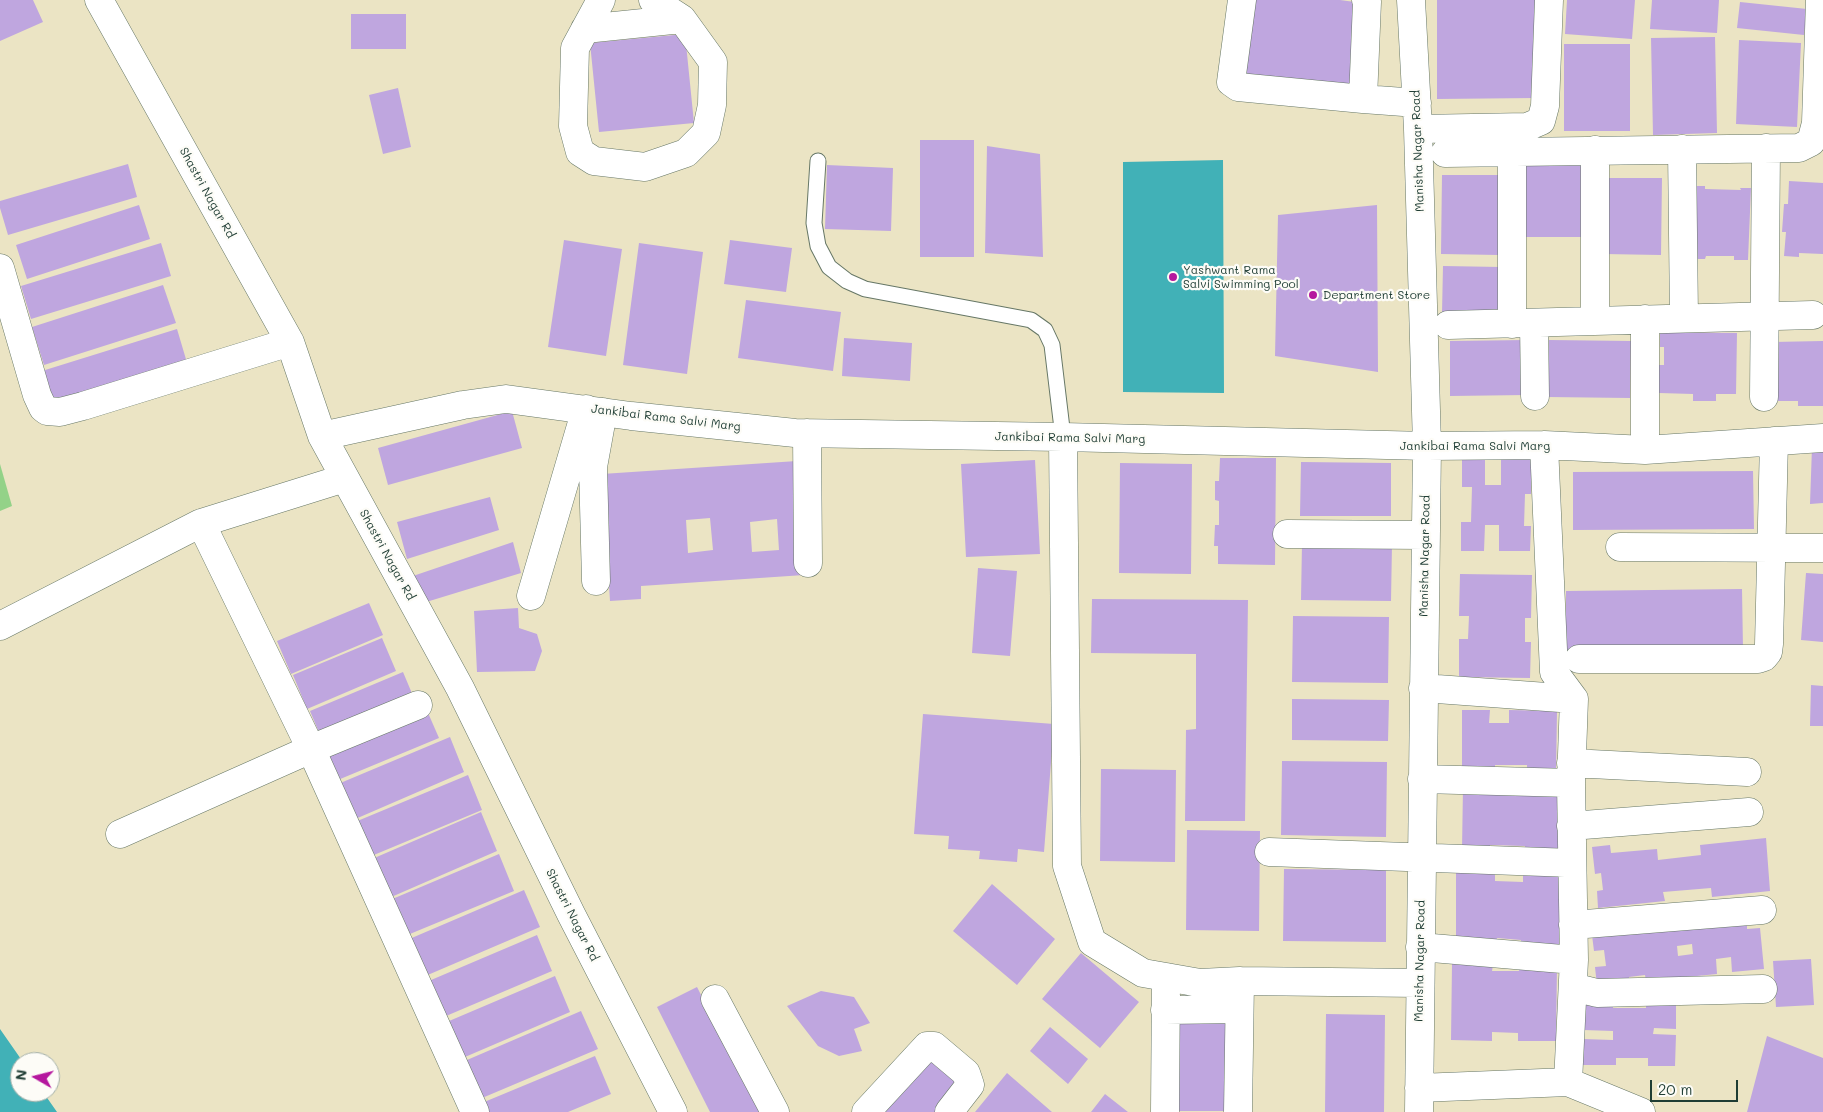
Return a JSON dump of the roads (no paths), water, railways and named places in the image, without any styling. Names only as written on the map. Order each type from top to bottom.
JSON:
[{"type":"street","name":"Shastri Nagar Rd","points":[[99,0],[290,342],[322,436],[460,688],[571,914],[673,1112]]},
{"type":"street","points":[[601,0],[575,48],[573,126],[580,152],[594,161],[645,167],[686,152],[706,133],[712,105],[713,62],[682,19],[653,0]]},
{"type":"street","points":[[1242,0],[1231,82],[1238,87],[1363,99],[1417,116],[1527,127],[1541,121],[1545,106],[1549,0]]},
{"type":"street","points":[[1363,99],[1366,0]]},
{"type":"street","name":"Manisha Nagar Road","points":[[1410,0],[1417,116],[1427,446],[1419,1100]]},
{"type":"street","points":[[1445,153],[1799,148],[1812,142],[1816,123],[1820,0]]},
{"type":"street","points":[[585,29],[682,19]]},
{"type":"street","points":[[1764,397],[1766,148]]},
{"type":"street","points":[[1682,149],[1684,318]]},
{"type":"street","points":[[1595,150],[1595,321]]},
{"type":"street","points":[[1512,151],[1523,323],[1535,396]]},
{"type":"street","points":[[0,268],[37,395],[43,408],[47,411],[60,412],[82,406],[290,342]]},
{"type":"street","points":[[1448,325],[1813,315]]},
{"type":"street","points":[[1645,319],[1645,450]]},
{"type":"street","name":"Jankibai Rama Salvi Marg","points":[[322,436],[463,405],[506,398],[631,416],[807,433],[1427,446],[1544,445],[1645,450],[1823,438]]},
{"type":"street","points":[[594,410],[593,466],[596,580]]},
{"type":"street","points":[[531,596],[594,410]]},
{"type":"street","points":[[807,433],[808,563]]},
{"type":"street","points":[[1063,437],[1067,866],[1092,942],[1143,973],[1200,983],[1240,981],[1420,982]]},
{"type":"street","points":[[1579,659],[1758,659],[1764,657],[1768,652],[1769,644],[1774,441]]},
{"type":"street","points":[[1544,445],[1554,672],[1574,699],[1571,773],[1574,960],[1568,1082]]},
{"type":"street","points":[[0,626],[201,523],[345,478]]},
{"type":"street","points":[[201,523],[311,749],[475,1112]]},
{"type":"street","points":[[1287,534],[1425,535]]},
{"type":"street","points":[[1620,547],[1823,548]]},
{"type":"street","points":[[1554,672],[1736,674]]},
{"type":"street","points":[[1423,688],[1574,699]]},
{"type":"street","points":[[120,834],[311,749],[418,705]]},
{"type":"street","points":[[1422,778],[1571,773],[1746,772]]},
{"type":"street","points":[[1571,826],[1749,812]]},
{"type":"street","points":[[1269,852],[1572,863]]},
{"type":"street","points":[[1573,925],[1762,910]]},
{"type":"street","points":[[1420,947],[1574,960]]},
{"type":"street","points":[[1164,1112],[1166,978]]},
{"type":"street","points":[[1238,1112],[1240,981]]},
{"type":"street","points":[[1573,987],[1597,993],[1762,989]]},
{"type":"street","points":[[715,999],[775,1112]]},
{"type":"street","points":[[1165,1010],[1240,1009]]},
{"type":"street","points":[[866,1112],[927,1046],[934,1046],[966,1073],[970,1085],[949,1112]]},
{"type":"street","points":[[1419,1100],[1568,1082],[1641,1112]]},
{"type":"lane","points":[[818,161],[814,223],[818,246],[830,267],[847,281],[865,289],[1031,320],[1038,325],[1044,330],[1052,345],[1063,437]]},
{"type":"water","name":"Yashwant Rama Salvi Swimming Pool","points":[[1223,160],[1224,393],[1123,392],[1123,162]]},
{"type":"water","points":[[0,1029],[16,1052],[10,1052],[10,1102],[50,1102],[57,1112],[0,1112]]},
{"type":"place","name":"Yashwant Rama Salvi Swimming Pool","points":[[1173,277]]},
{"type":"place","name":"Department Store","points":[[1313,295]]}]
